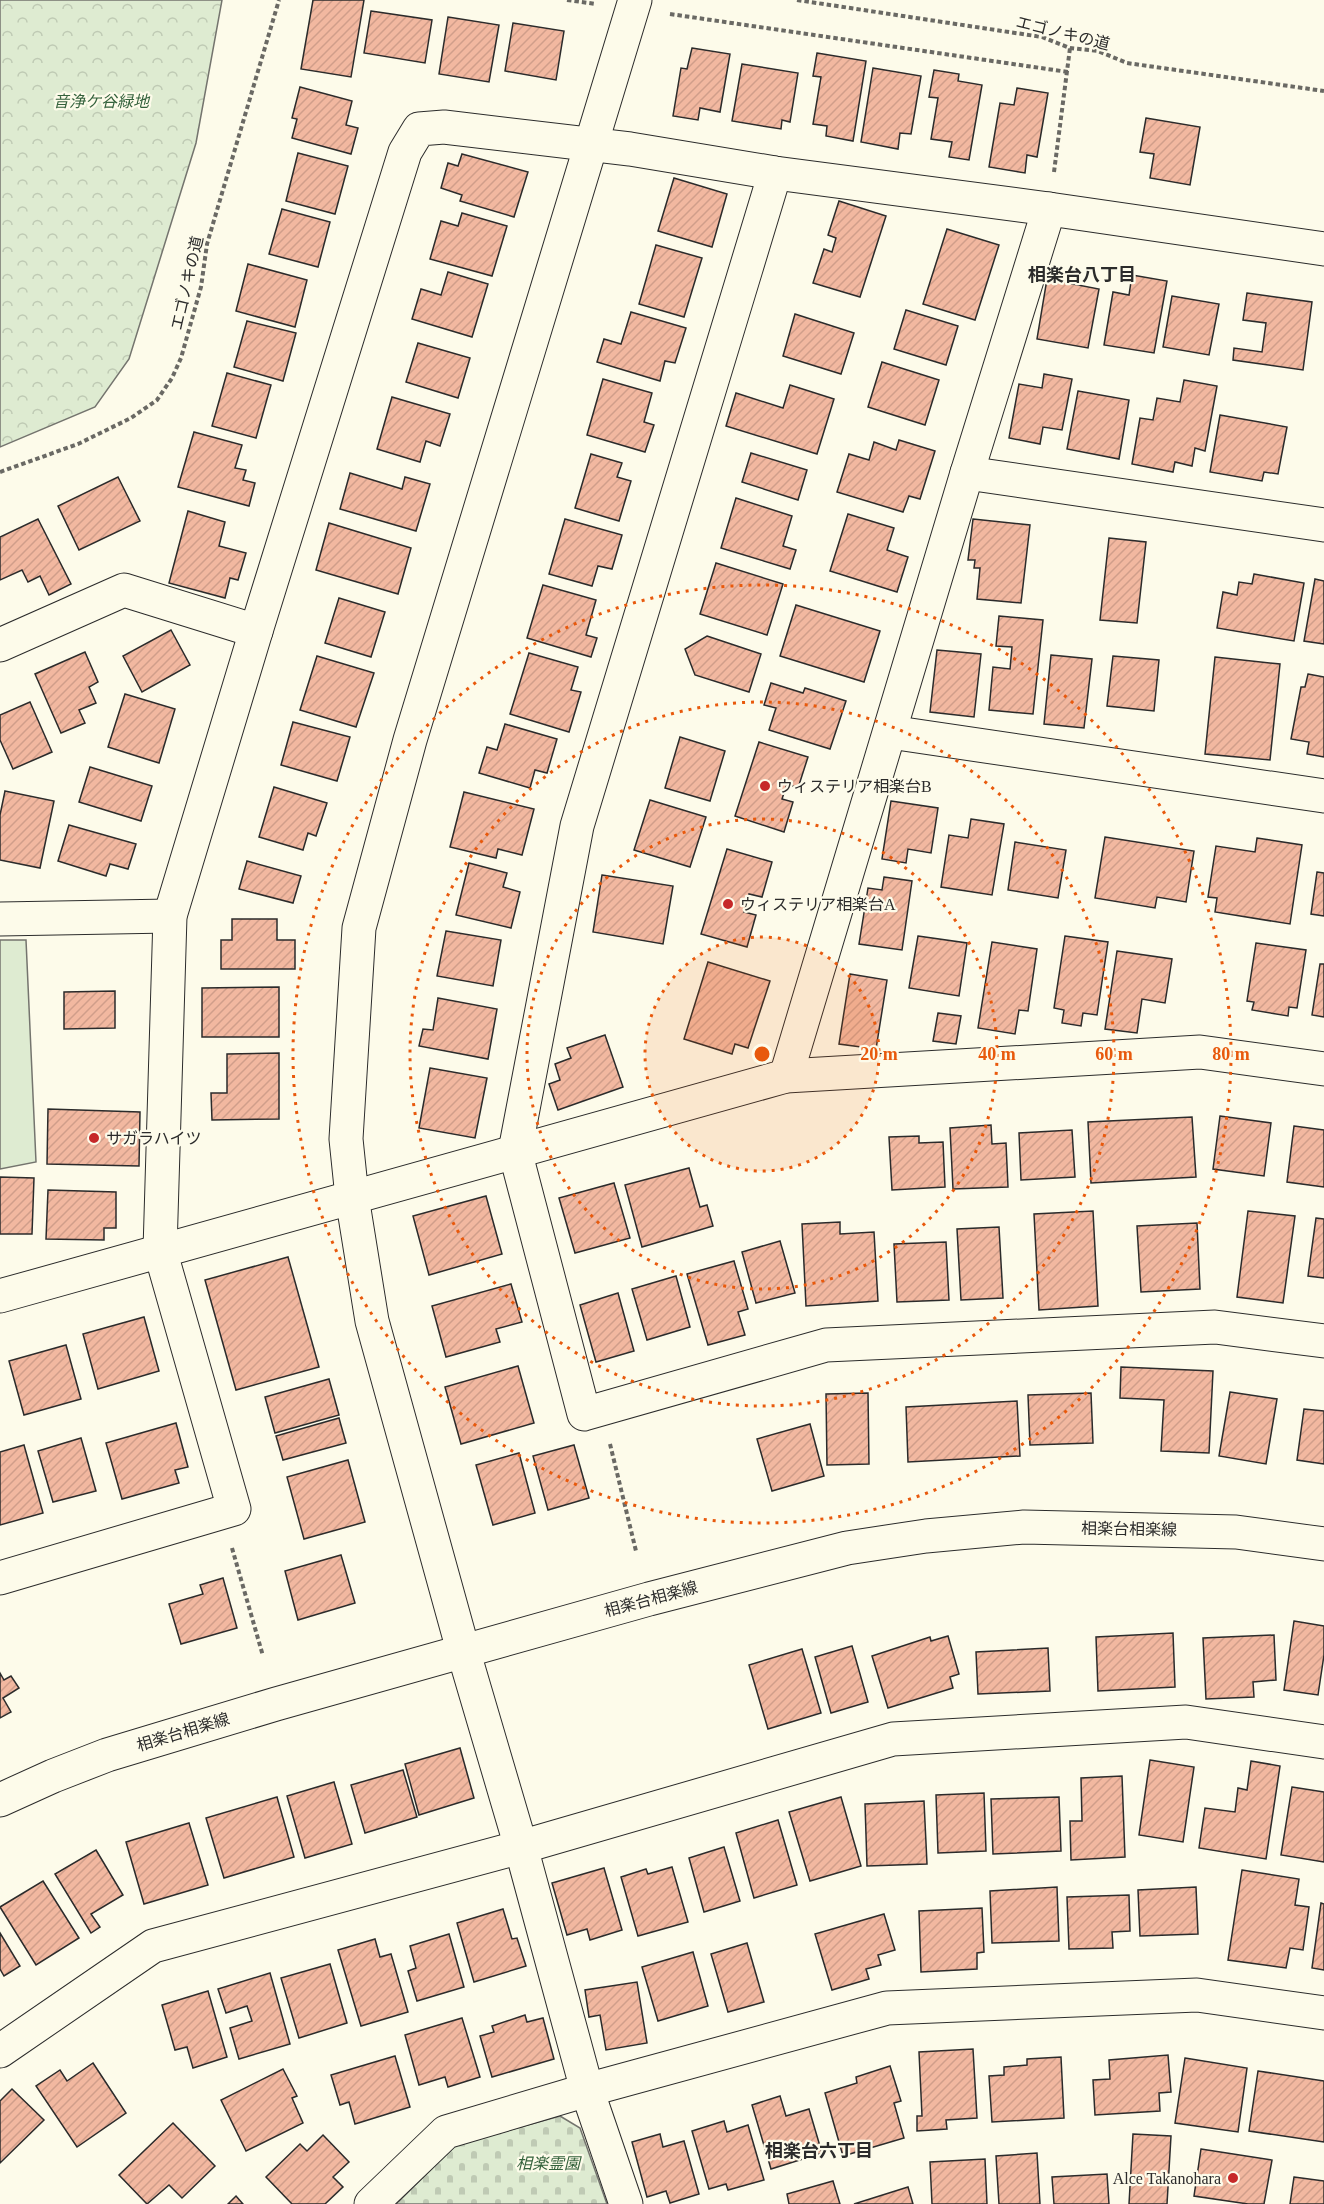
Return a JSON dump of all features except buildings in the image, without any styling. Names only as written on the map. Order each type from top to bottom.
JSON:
[{"type":"street","points":[[626,2204],[587,2090],[521,1847],[462,1650],[372,1321],[352,1197],[346,1139],[359,928],[410,740],[635,0]]},
{"type":"street","points":[[0,1578],[234,1509],[160,1250],[170,916],[405,152],[419,129],[444,127],[593,144],[775,173],[1049,209],[1324,249]]},
{"type":"street","points":[[775,173],[577,826],[515,1151],[585,1414],[826,1345],[1215,1327],[1324,1341]]},
{"type":"street","points":[[786,1076],[966,472],[1049,209]]},
{"type":"street","points":[[966,472],[1324,525]]},
{"type":"street","points":[[0,645],[124,590],[256,631]]},
{"type":"street","points":[[890,732],[1324,796]]},
{"type":"street","points":[[0,919],[170,916]]},
{"type":"street","points":[[0,1296],[786,1076],[1200,1052],[1324,1069]]},
{"type":"street","name":"相楽台相楽線","points":[[0,1800],[107,1755],[462,1650],[848,1548],[926,1536],[1035,1527],[1236,1532],[1324,1544]]},
{"type":"street","points":[[0,2051],[153,1946],[521,1847],[893,1739],[1186,1722],[1324,1742]]},
{"type":"street","points":[[371,2204],[446,2132],[587,2090],[887,2008],[1197,1995],[1324,2013]]},
{"type":"path","name":"エゴノキの道","points":[[0,472],[78,444],[131,418],[157,400],[171,378],[181,358],[201,287],[207,244],[279,0]]},
{"type":"path","points":[[567,0],[597,4]]},
{"type":"path","name":"エゴノキの道","points":[[796,0],[1042,37],[1070,48],[1098,51],[1127,63],[1324,91]]},
{"type":"path","points":[[670,14],[1068,72]]},
{"type":"path","points":[[1049,209],[1070,48]]},
{"type":"path","points":[[602,1409],[636,1551]]},
{"type":"path","points":[[222,1513],[262,1656]]},
{"type":"green space","name":"音浄ケ谷緑地","points":[[0,0],[222,0],[196,143],[129,359],[95,407],[0,447]]},
{"type":"green space","points":[[0,940],[26,940],[36,1162],[0,1169]]},
{"type":"green space","name":"相楽霊園","points":[[560,2116],[580,2128],[607,2204],[396,2204],[456,2145]]},
{"type":"place","name":"ウィステリア相楽台B","points":[[765,786]]},
{"type":"place","name":"ウィステリア相楽台A","points":[[728,904]]},
{"type":"place","name":"サガラハイツ","points":[[94,1138]]},
{"type":"place","name":"Alce Takanohara","points":[[1233,2178]]},
{"type":"district","name":"相楽台八丁目","points":[[1082,275]]},
{"type":"district","name":"相楽台六丁目","points":[[819,2151]]}]
